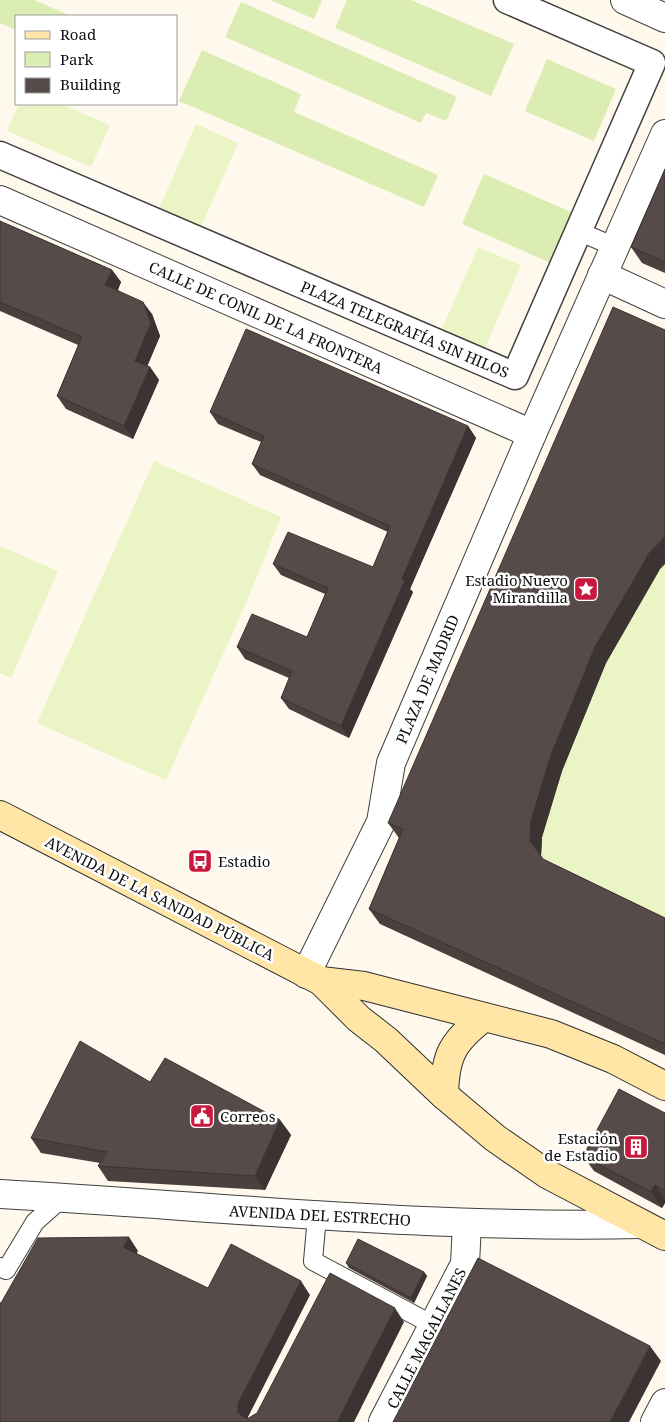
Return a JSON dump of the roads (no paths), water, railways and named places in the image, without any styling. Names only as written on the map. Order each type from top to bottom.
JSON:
[{"type":"main road","name":"AVENIDA DE LA SANIDAD PÚBLICA","points":[[0,815],[313,978],[386,1040],[444,1095],[495,1138],[547,1174],[653,1230]]},
{"type":"main road","name":"AVENIDA DE LA SANIDAD PÚBLICA","points":[[313,978],[364,986],[551,1034],[613,1059],[665,1086]]},
{"type":"main road","points":[[444,1095],[444,1071],[451,1049],[462,1034],[483,1018]]},
{"type":"street","name":"PLAZA TELEGRAFÍA SIN HILOS","points":[[0,156],[515,376],[652,63],[507,0]]},
{"type":"street","points":[[625,0],[665,18]]},
{"type":"street","name":"PLAZA DE MADRID","points":[[313,978],[381,822],[391,763],[532,434],[665,134]]},
{"type":"street","name":"CALLE DE CONIL DE LA FRONTERA","points":[[0,200],[532,434]]},
{"type":"street","points":[[602,275],[665,304]]},
{"type":"street","name":"AVENIDA DEL ESTRECHO","points":[[0,1194],[318,1216],[653,1230]]},
{"type":"street","name":"CALLE MAGALLANES","points":[[383,1422],[465,1264],[467,1223]]},
{"type":"street","points":[[655,1422],[665,1403]]},
{"type":"lane","points":[[578,232],[615,247]]},
{"type":"lane","points":[[2,1273],[24,1237],[36,1222],[62,1198]]},
{"type":"lane","points":[[318,1216],[314,1261],[434,1325]]},
{"type":"lane","points":[[325,1290],[334,1272]]},
{"type":"place","name":"Estadio Nuevo Mirandilla","points":[[586,589]]},
{"type":"place","name":"Estadio","points":[[200,861]]},
{"type":"place","name":"Correos","points":[[202,1116]]},
{"type":"place","name":"Estación de Estadio","points":[[636,1147]]}]
